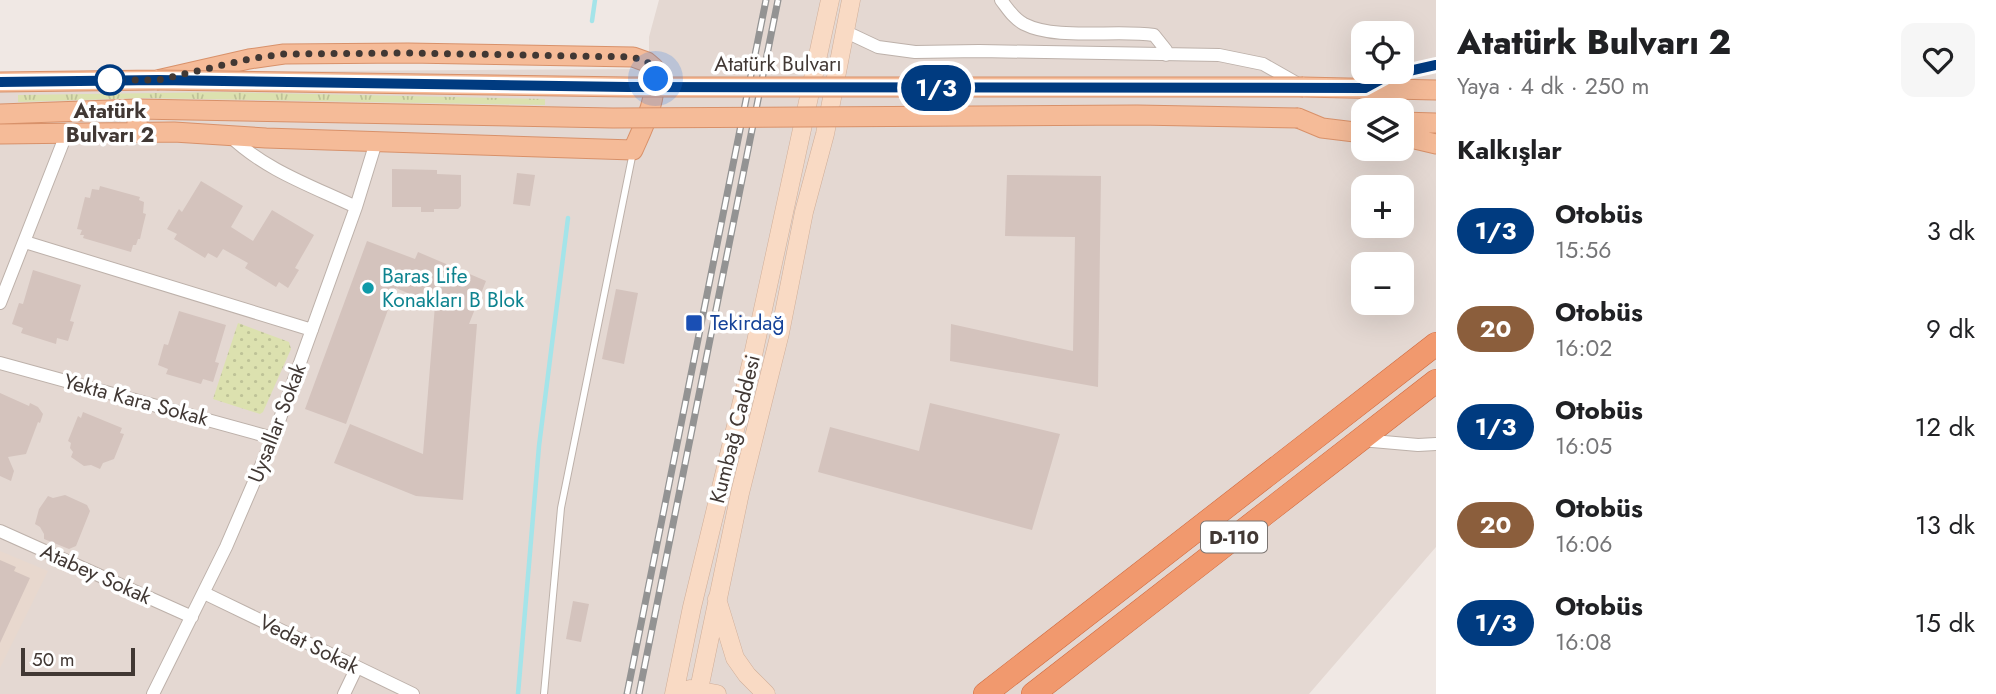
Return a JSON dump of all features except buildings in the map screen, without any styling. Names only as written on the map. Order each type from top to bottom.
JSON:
[{"type":"highway","name":"D-110","points":[[985,694],[1436,344]]},
{"type":"highway","name":"D-110","points":[[1033,694],[1436,381]]},
{"type":"main road","points":[[0,134],[137,132],[633,150],[653,102],[656,79],[654,68],[633,57],[408,53],[284,54],[249,59],[158,80]]},
{"type":"main road","name":"Atatürk Bulvarı","points":[[0,82],[158,80],[628,87],[1303,87],[1436,90]]},
{"type":"main road","points":[[0,114],[137,108],[614,118],[1137,115],[1351,120]]},
{"type":"main road","points":[[137,108],[137,132]]},
{"type":"main road","points":[[1298,118],[1322,128],[1351,132]]},
{"type":"main road","points":[[1414,122],[1436,123]]},
{"type":"main road","points":[[1414,139],[1436,144]]},
{"type":"main road","points":[[1346,412],[1436,333]]},
{"type":"street","name":"Kumbağ Caddesi","points":[[686,692],[692,607],[755,347],[830,0]]},
{"type":"street","name":"Kumbağ Caddesi","points":[[686,692],[717,599],[780,333],[804,212],[825,134],[851,0]]},
{"type":"street","points":[[1001,0],[1011,14],[1023,23],[1042,30],[1154,35],[1166,50],[1166,55]]},
{"type":"street","points":[[844,31],[864,42],[889,50],[1219,55],[1263,64],[1303,87]]},
{"type":"street","points":[[1365,88],[1387,76],[1436,65]]},
{"type":"street","points":[[0,303],[67,132]]},
{"type":"street","points":[[230,136],[248,154],[267,165],[356,207]]},
{"type":"street","name":"Uysallar Sokak","points":[[153,694],[204,593],[273,438],[356,207],[376,142]]},
{"type":"street","points":[[25,242],[312,330]]},
{"type":"street","name":"Yekta Kara Sokak","points":[[0,363],[273,438]]},
{"type":"street","points":[[1361,440],[1436,444]]},
{"type":"street","name":"Atabey Sokak","points":[[0,531],[192,617]]},
{"type":"street","name":"Vedat Sokak","points":[[204,593],[414,694]]},
{"type":"street","points":[[717,599],[736,658],[747,675],[766,694]]},
{"type":"street","points":[[344,694],[357,667]]},
{"type":"street","points":[[686,692],[717,694]]},
{"type":"lane","points":[[544,694],[561,508],[633,150]]},
{"type":"shaded area","points":[[659,0],[1436,0],[1436,547],[1309,694],[0,694],[0,73],[649,69],[649,37]]},
{"type":"shaded area","points":[[0,551],[48,571],[0,668]]},
{"type":"green space","points":[[224,92],[545,99],[545,105],[144,98],[18,102],[18,95]]},
{"type":"green space","points":[[238,323],[289,342],[291,349],[260,414],[213,399]]},
{"type":"waterway","points":[[592,21],[595,0]]},
{"type":"waterway","points":[[518,694],[539,446],[568,218]]},
{"type":"railway","points":[[627,694],[766,0]]},
{"type":"railway","points":[[639,694],[778,0]]},
{"type":"bus line","name":"1/3","points":[[0,82],[158,80],[628,87],[1365,88],[1387,76],[1436,65]]},
{"type":"place","name":"Atatürk Bulvarı 2","points":[[110,80]]},
{"type":"place","name":"Baras Life Konakları B Blok","points":[[368,288]]},
{"type":"place","name":"Tekirdağ","points":[[694,323]]},
{"type":"route","points":[[110,80],[158,80],[249,59],[284,54],[408,53],[633,57],[654,68],[656,79]]}]
